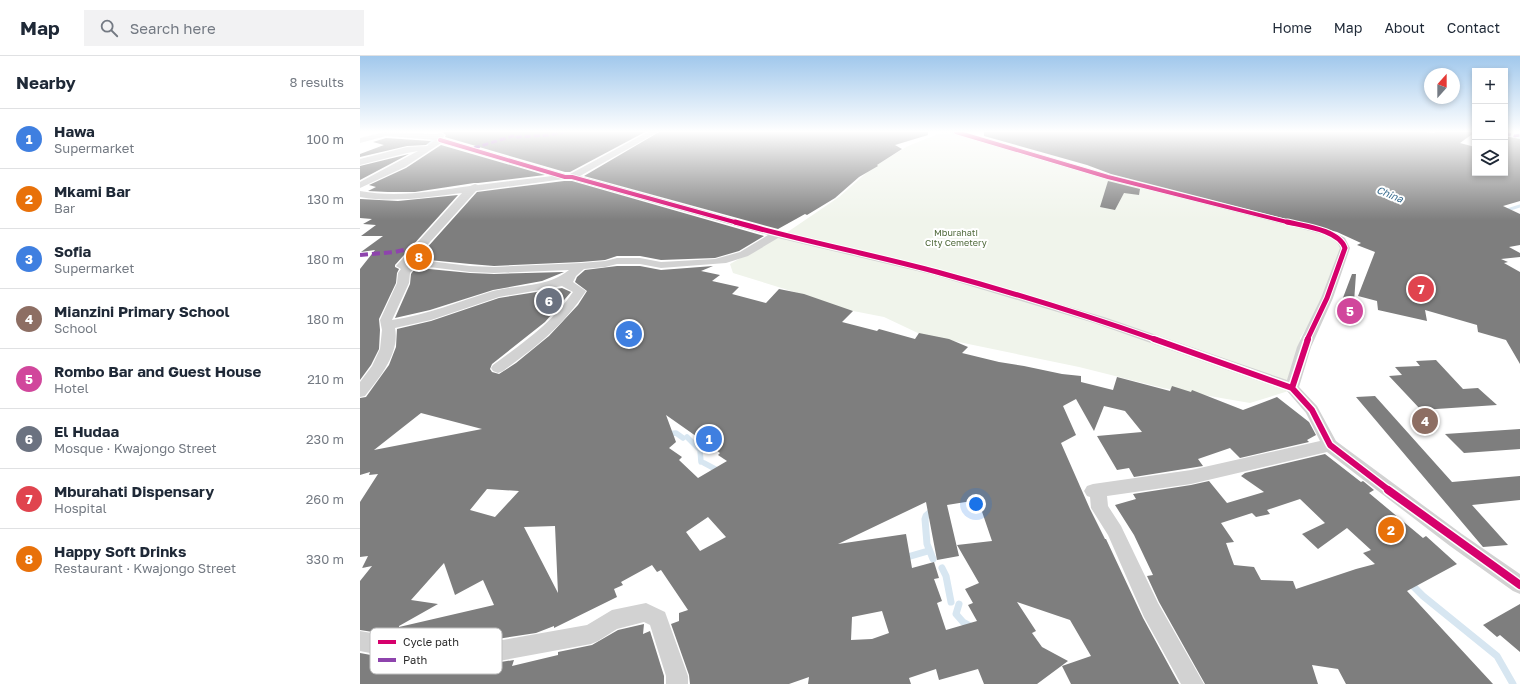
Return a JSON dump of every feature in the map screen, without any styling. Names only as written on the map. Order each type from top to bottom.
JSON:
[{"type":"street","points":[[360,185],[406,161]]},
{"type":"street","points":[[509,161],[777,234],[937,272],[1092,318],[1266,377],[1292,388],[1312,410],[1330,445],[1343,456],[1456,540],[1520,585]]},
{"type":"street","points":[[360,194],[376,197],[404,197],[475,187],[569,177],[599,161]]},
{"type":"street","points":[[1055,161],[1108,177],[1314,230],[1341,240],[1344,244],[1344,248],[1327,298],[1304,347],[1292,388]]},
{"type":"street","points":[[402,266],[422,241],[449,215],[464,195],[475,187]]},
{"type":"street","points":[[402,266],[429,264],[464,269],[576,269],[617,261],[661,265],[726,260],[754,248],[777,234]]},
{"type":"street","points":[[360,392],[376,371],[389,347],[388,325],[386,320],[403,283],[404,273],[408,267],[402,266]]},
{"type":"street","points":[[388,325],[427,317],[497,294],[556,284],[576,269]]},
{"type":"street","points":[[498,368],[540,337],[568,307],[580,291],[566,283],[576,269]]},
{"type":"street","points":[[1193,684],[1157,622],[1115,531],[1100,508],[1098,495],[1100,492],[1093,491],[1191,477],[1330,445]]},
{"type":"street","points":[[502,650],[591,634],[612,620],[646,612],[658,619],[677,676],[677,684]]},
{"type":"street","points":[[360,641],[370,643]]},
{"type":"green space","name":"Mburahati City Cemetery","points":[[883,161],[1051,161],[1323,232],[1342,244],[1324,301],[1300,338],[1298,388],[1250,403],[1163,388],[1079,367],[920,334],[884,317],[843,309],[817,299],[733,273],[730,264],[789,231],[839,197],[872,168]]},
{"type":"building","points":[[379,161],[395,161],[360,180],[360,166]]},
{"type":"building","points":[[416,161],[498,161],[545,175],[474,183],[415,192],[368,191],[376,187],[369,185],[406,168]]},
{"type":"building","points":[[528,161],[590,161],[570,172],[565,172]]},
{"type":"building","points":[[609,161],[883,161],[877,165],[878,166],[859,177],[835,198],[807,215],[805,214],[778,229],[584,176]]},
{"type":"building","points":[[1074,161],[1472,161],[1472,176],[1508,176],[1508,161],[1520,161],[1520,201],[1503,206],[1520,214],[1520,245],[1509,247],[1520,253],[1520,257],[1501,259],[1508,262],[1504,263],[1520,272],[1520,364],[1506,340],[1478,332],[1477,325],[1425,310],[1427,321],[1378,310],[1377,301],[1358,296],[1375,252],[1357,245],[1361,243],[1337,232],[1111,174]]},
{"type":"building","points":[[572,181],[764,236],[739,251],[715,258],[661,260],[640,256],[617,256],[605,260],[581,262],[494,266],[416,260],[477,192]]},
{"type":"building","points":[[1108,181],[1140,189],[1139,195],[1124,193],[1115,210],[1100,207]]},
{"type":"building","points":[[458,195],[395,265],[395,267],[399,269],[396,283],[379,319],[379,349],[371,365],[360,380],[360,269],[375,250],[361,252],[383,236],[361,236],[376,225],[363,224],[372,219],[360,218],[360,199],[398,201]]},
{"type":"building","points":[[617,266],[640,266],[661,270],[713,266],[701,271],[720,275],[712,281],[739,287],[732,294],[766,303],[779,289],[804,294],[853,311],[842,322],[877,331],[879,329],[915,339],[919,333],[949,339],[968,347],[962,353],[999,362],[1062,374],[1081,376],[1081,382],[1113,390],[1117,377],[1170,391],[1172,386],[1191,392],[1192,390],[1243,410],[1277,397],[1309,422],[1316,435],[1307,440],[1309,442],[1240,458],[1230,448],[1198,459],[1203,466],[1134,477],[1129,468],[1117,470],[1097,436],[1142,432],[1125,411],[1104,406],[1094,431],[1076,399],[1063,406],[1076,435],[1061,443],[1090,509],[1106,539],[1143,618],[1179,684],[1071,684],[1062,666],[1091,656],[1070,620],[1017,602],[1036,631],[1032,633],[1042,647],[1068,661],[1037,684],[984,684],[978,669],[939,680],[936,669],[909,678],[911,684],[808,684],[809,677],[789,684],[690,684],[689,675],[671,624],[679,621],[679,613],[688,610],[661,570],[657,572],[652,565],[621,582],[623,585],[614,589],[617,597],[554,628],[554,626],[536,633],[502,638],[502,628],[370,628],[370,632],[360,630],[360,581],[372,566],[362,568],[368,556],[360,557],[360,502],[378,474],[369,475],[370,472],[360,475],[360,398],[366,397],[389,365],[396,347],[397,329],[431,321],[499,298],[562,288],[571,292],[545,322],[492,364],[490,369],[492,372],[499,374],[516,363],[549,336],[578,305],[587,291],[575,282],[577,277],[585,270]],"holes":[[[421,413],[482,429],[374,450]],[[666,415],[720,453],[718,455],[727,461],[698,478],[679,460],[682,457],[669,448],[676,442]],[[487,489],[519,491],[495,517],[470,510]],[[978,500],[992,541],[957,545],[979,583],[965,589],[973,603],[968,605],[977,621],[946,630],[937,603],[942,601],[934,579],[939,578],[934,562],[912,568],[906,534],[838,544],[926,502],[937,560],[959,556],[947,505]],[[708,517],[726,537],[700,551],[686,532]],[[555,526],[558,593],[524,527]],[[444,563],[455,595],[483,580],[494,605],[399,627],[438,604],[411,600]],[[882,611],[889,633],[872,639],[851,640],[852,617]]]},
{"type":"building","points":[[429,269],[494,274],[564,272],[542,281],[493,290],[430,310],[395,318],[410,284],[411,274],[414,270]]},
{"type":"building","points":[[1352,274],[1356,274],[1353,316],[1340,313],[1341,303]]},
{"type":"building","points":[[1436,360],[1463,389],[1478,388],[1497,405],[1421,410],[1389,376],[1402,375],[1395,367],[1420,366],[1416,361]]},
{"type":"building","points":[[1375,396],[1452,482],[1520,476],[1520,500],[1472,505],[1508,545],[1483,547],[1356,397]]},
{"type":"building","points":[[1520,429],[1520,449],[1464,453],[1445,434]]},
{"type":"building","points":[[1325,454],[1361,482],[1363,481],[1374,490],[1369,493],[1423,538],[1426,536],[1457,564],[1407,591],[1493,684],[1346,684],[1338,669],[1312,665],[1318,684],[1205,684],[1159,602],[1147,576],[1153,575],[1134,535],[1115,505],[1136,499],[1133,494],[1209,481],[1227,503],[1264,492],[1241,476],[1245,473]],"holes":[[[1300,499],[1325,523],[1302,534],[1318,549],[1347,528],[1371,550],[1363,553],[1375,564],[1296,589],[1293,581],[1261,580],[1254,567],[1234,565],[1226,543],[1234,542],[1221,523],[1252,513],[1256,517],[1270,514],[1267,510]]]},
{"type":"building","points":[[1520,604],[1520,652],[1500,635],[1497,637],[1483,625]]},
{"type":"building","points":[[644,624],[643,634],[650,631],[664,676],[664,684],[360,684],[360,653],[370,655],[370,674],[502,674],[502,662],[514,660],[512,666],[558,655],[558,652],[592,645],[618,630]]},
{"type":"waterway","points":[[1504,211],[1520,206]]},
{"type":"waterway","points":[[667,434],[676,433],[683,438]]},
{"type":"waterway","points":[[687,437],[700,450],[701,462]]},
{"type":"waterway","points":[[704,463],[721,472]]},
{"type":"waterway","points":[[933,510],[926,516],[925,519],[927,544],[933,559]]},
{"type":"waterway","points":[[904,558],[928,551]]},
{"type":"waterway","points":[[942,568],[946,576],[951,602]]},
{"type":"waterway","points":[[1410,583],[1423,596],[1497,656],[1513,684]]},
{"type":"waterway","points":[[959,604],[956,614],[963,622],[972,627]]},
{"type":"marked path","points":[[360,255],[395,252],[417,247]]},
{"type":"cycle path","points":[[512,161],[784,236],[937,272],[1099,320],[1281,383],[1292,388],[1312,410],[1330,445],[1343,456],[1456,540],[1520,585]]},
{"type":"cycle path","points":[[1055,161],[1108,177],[1314,229],[1328,233],[1341,240],[1345,248],[1327,298],[1304,347],[1292,388]]},
{"type":"place","name":"Happy Soft Drinks","points":[[419,257]]},
{"type":"place","name":"Mburahati Dispensary","points":[[1421,289]]},
{"type":"place","name":"El Hudaa","points":[[549,301]]},
{"type":"place","name":"Rombo Bar and Guest House","points":[[1350,311]]},
{"type":"place","name":"Sofia","points":[[629,334]]},
{"type":"place","name":"Mianzini Primary School","points":[[1425,421]]},
{"type":"place","name":"Hawa","points":[[709,439]]},
{"type":"place","name":"Mkami Bar","points":[[1391,530]]},
{"type":"water label","name":"China","points":[[1390,194]]}]
